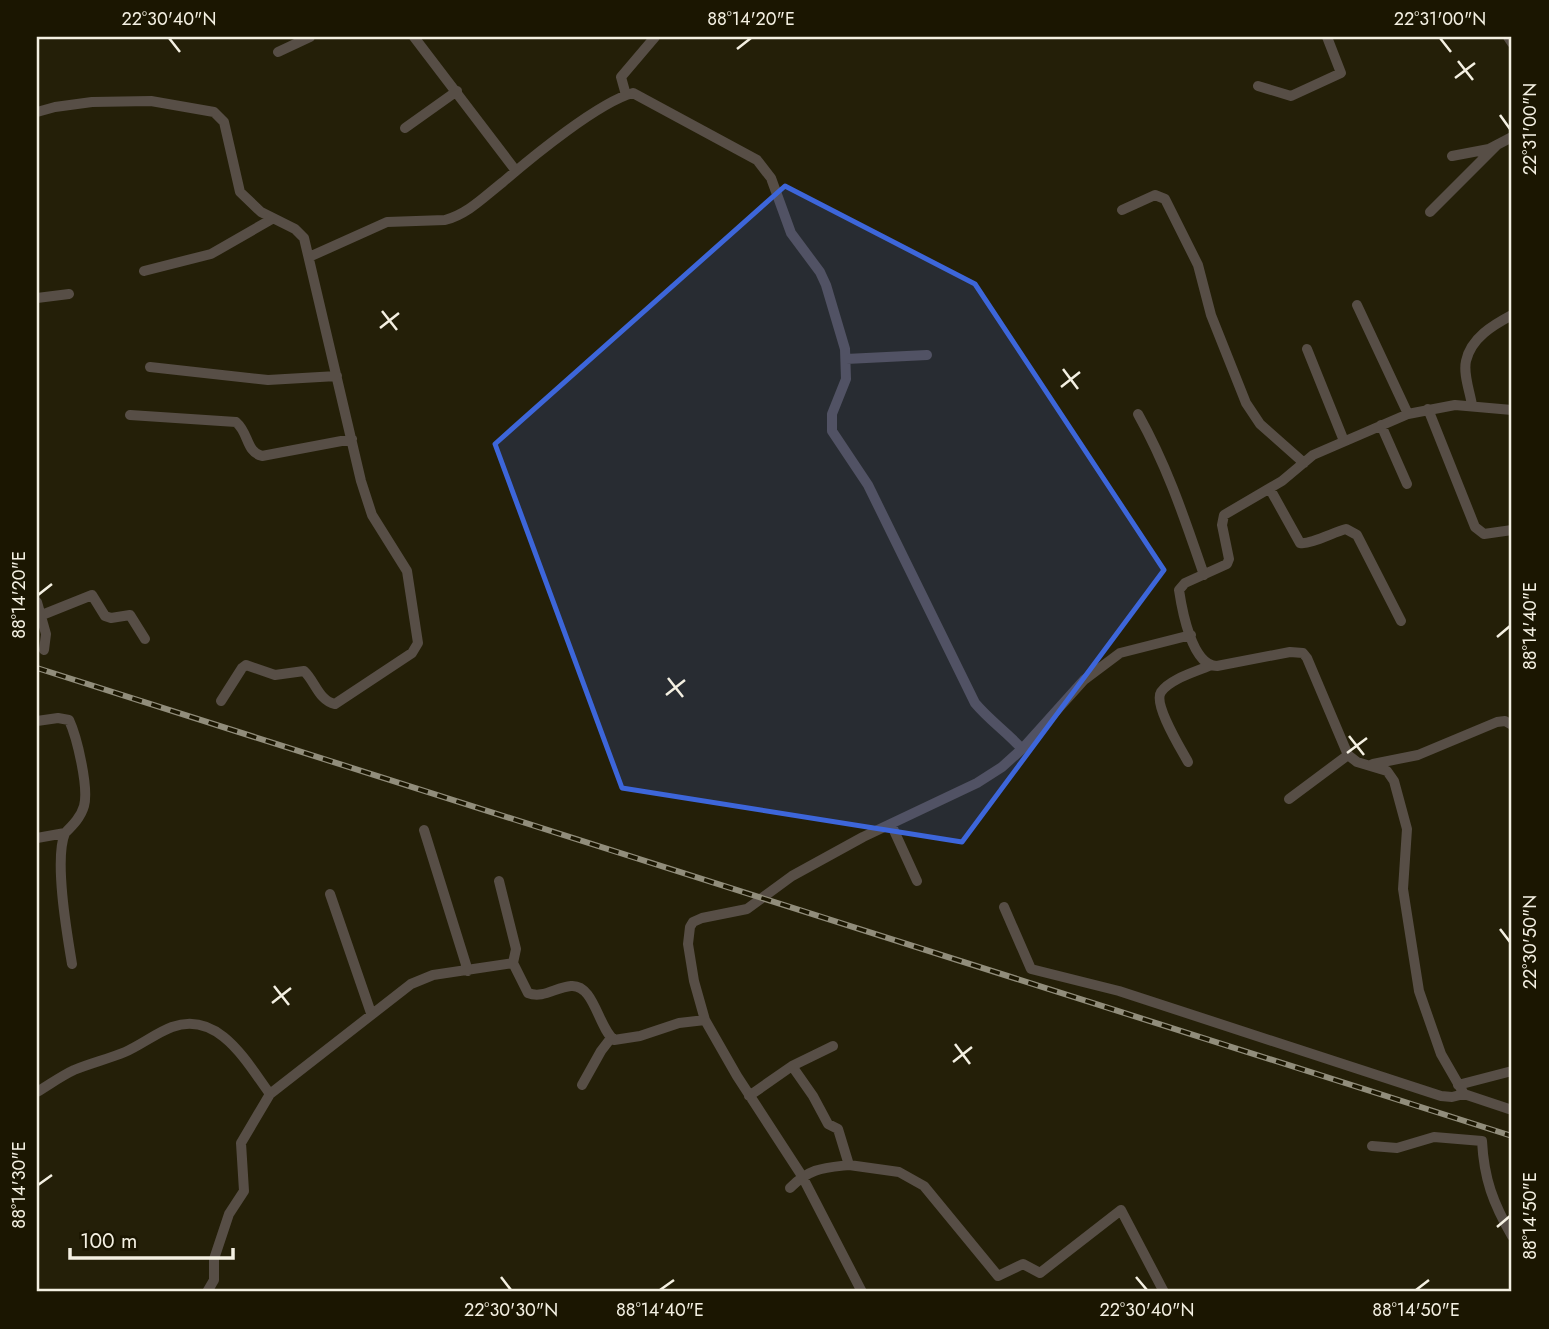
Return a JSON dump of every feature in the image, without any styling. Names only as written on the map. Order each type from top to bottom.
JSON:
[{"type":"street","points":[[278,52],[310,37]]},
{"type":"street","points":[[414,37],[516,171]]},
{"type":"street","points":[[626,95],[621,77],[655,37]]},
{"type":"street","points":[[1258,86],[1291,96],[1341,73],[1327,37]]},
{"type":"street","points":[[1508,37],[1512,43]]},
{"type":"street","points":[[405,128],[457,91]]},
{"type":"street","points":[[309,257],[382,223],[454,218],[476,205],[516,171],[595,113],[626,95],[638,94],[657,108],[757,160],[771,178],[791,233],[820,272],[826,285],[846,359],[846,379],[832,414],[832,430],[868,485],[975,702],[985,715],[1004,728],[1022,749]]},
{"type":"street","points":[[37,112],[72,104],[139,101],[214,112],[224,122],[240,192],[261,212],[301,233],[304,238],[361,481],[372,515],[407,571],[417,625],[417,648],[375,680],[335,704],[329,703],[321,696],[304,671],[275,675],[246,665],[221,701]]},
{"type":"street","points":[[1452,156],[1497,145],[1512,137]]},
{"type":"street","points":[[1430,212],[1497,145]]},
{"type":"street","points":[[1122,210],[1155,195],[1165,198],[1198,265],[1211,315],[1246,403],[1260,424],[1304,463]]},
{"type":"street","points":[[144,271],[211,254],[272,219]]},
{"type":"street","points":[[37,298],[69,294]]},
{"type":"street","points":[[1357,305],[1408,414]]},
{"type":"street","points":[[1472,405],[1465,368],[1469,351],[1488,328],[1512,315]]},
{"type":"street","points":[[1307,349],[1344,441]]},
{"type":"street","points":[[846,359],[927,355]]},
{"type":"street","points":[[150,367],[268,380],[337,376]]},
{"type":"street","points":[[1209,666],[1199,657],[1179,590],[1185,583],[1222,568],[1229,559],[1222,525],[1224,515],[1270,489],[1313,455],[1408,414],[1455,405],[1512,410]]},
{"type":"street","points":[[1428,409],[1475,527],[1484,534],[1512,530]]},
{"type":"street","points":[[1138,414],[1172,481],[1204,575]]},
{"type":"street","points":[[130,415],[236,422],[245,431],[251,449],[262,456],[352,439]]},
{"type":"street","points":[[1381,425],[1407,484]]},
{"type":"street","points":[[1270,489],[1300,543],[1308,544],[1329,533],[1346,529],[1357,535],[1401,621]]},
{"type":"street","points":[[41,615],[92,595],[106,616],[110,618],[130,615],[145,639]]},
{"type":"street","points":[[37,602],[46,634],[44,650]]},
{"type":"street","points":[[862,1292],[802,1176],[749,1096],[705,1020],[694,981],[688,944],[693,922],[747,909],[792,876],[977,783],[1002,767],[1022,749],[1084,680],[1120,653],[1191,635]]},
{"type":"street","points":[[1188,762],[1159,704],[1161,691],[1209,666],[1303,653],[1348,755],[1357,762],[1381,768],[1391,776],[1407,829],[1408,847],[1403,889],[1419,991],[1441,1054],[1461,1090],[1512,1110]]},
{"type":"street","points":[[37,721],[66,718],[71,723],[85,796],[81,813],[65,833],[62,846],[62,875],[72,964]]},
{"type":"street","points":[[1370,765],[1432,750],[1497,722],[1505,721],[1512,725]]},
{"type":"street","points":[[1289,799],[1348,755]]},
{"type":"street","points":[[891,824],[917,881]]},
{"type":"street","points":[[424,830],[468,971]]},
{"type":"street","points":[[37,838],[65,833]]},
{"type":"street","points":[[499,881],[516,948],[513,963],[528,993],[534,996],[571,986],[583,990],[589,996],[604,1028],[611,1038],[616,1040],[640,1036],[679,1023],[705,1020]]},
{"type":"street","points":[[330,894],[371,1013]]},
{"type":"street","points":[[1004,907],[1031,969],[1119,991],[1441,1096],[1452,1097],[1461,1090],[1512,1071]]},
{"type":"street","points":[[208,1292],[214,1280],[214,1259],[229,1214],[244,1191],[241,1143],[270,1094],[371,1013],[421,980],[433,975],[513,963]]},
{"type":"street","points":[[37,1092],[71,1071],[125,1052],[172,1027],[191,1023],[208,1027],[222,1035],[233,1045],[270,1094]]},
{"type":"street","points":[[582,1085],[611,1038]]},
{"type":"street","points":[[749,1096],[792,1066],[833,1046]]},
{"type":"street","points":[[792,1066],[828,1124],[838,1129],[849,1165]]},
{"type":"street","points":[[1372,1146],[1397,1148],[1434,1137],[1482,1141],[1484,1171],[1489,1191],[1512,1236]]},
{"type":"street","points":[[790,1188],[802,1176],[819,1168],[849,1165],[899,1172],[924,1186],[998,1276],[1023,1264],[1040,1273],[1121,1210],[1164,1292]]},
{"type":"highlighted area","points":[[785,186],[975,284],[1164,570],[962,842],[622,788],[495,444]]},
{"type":"railway","points":[[37,668],[1512,1136]]}]
